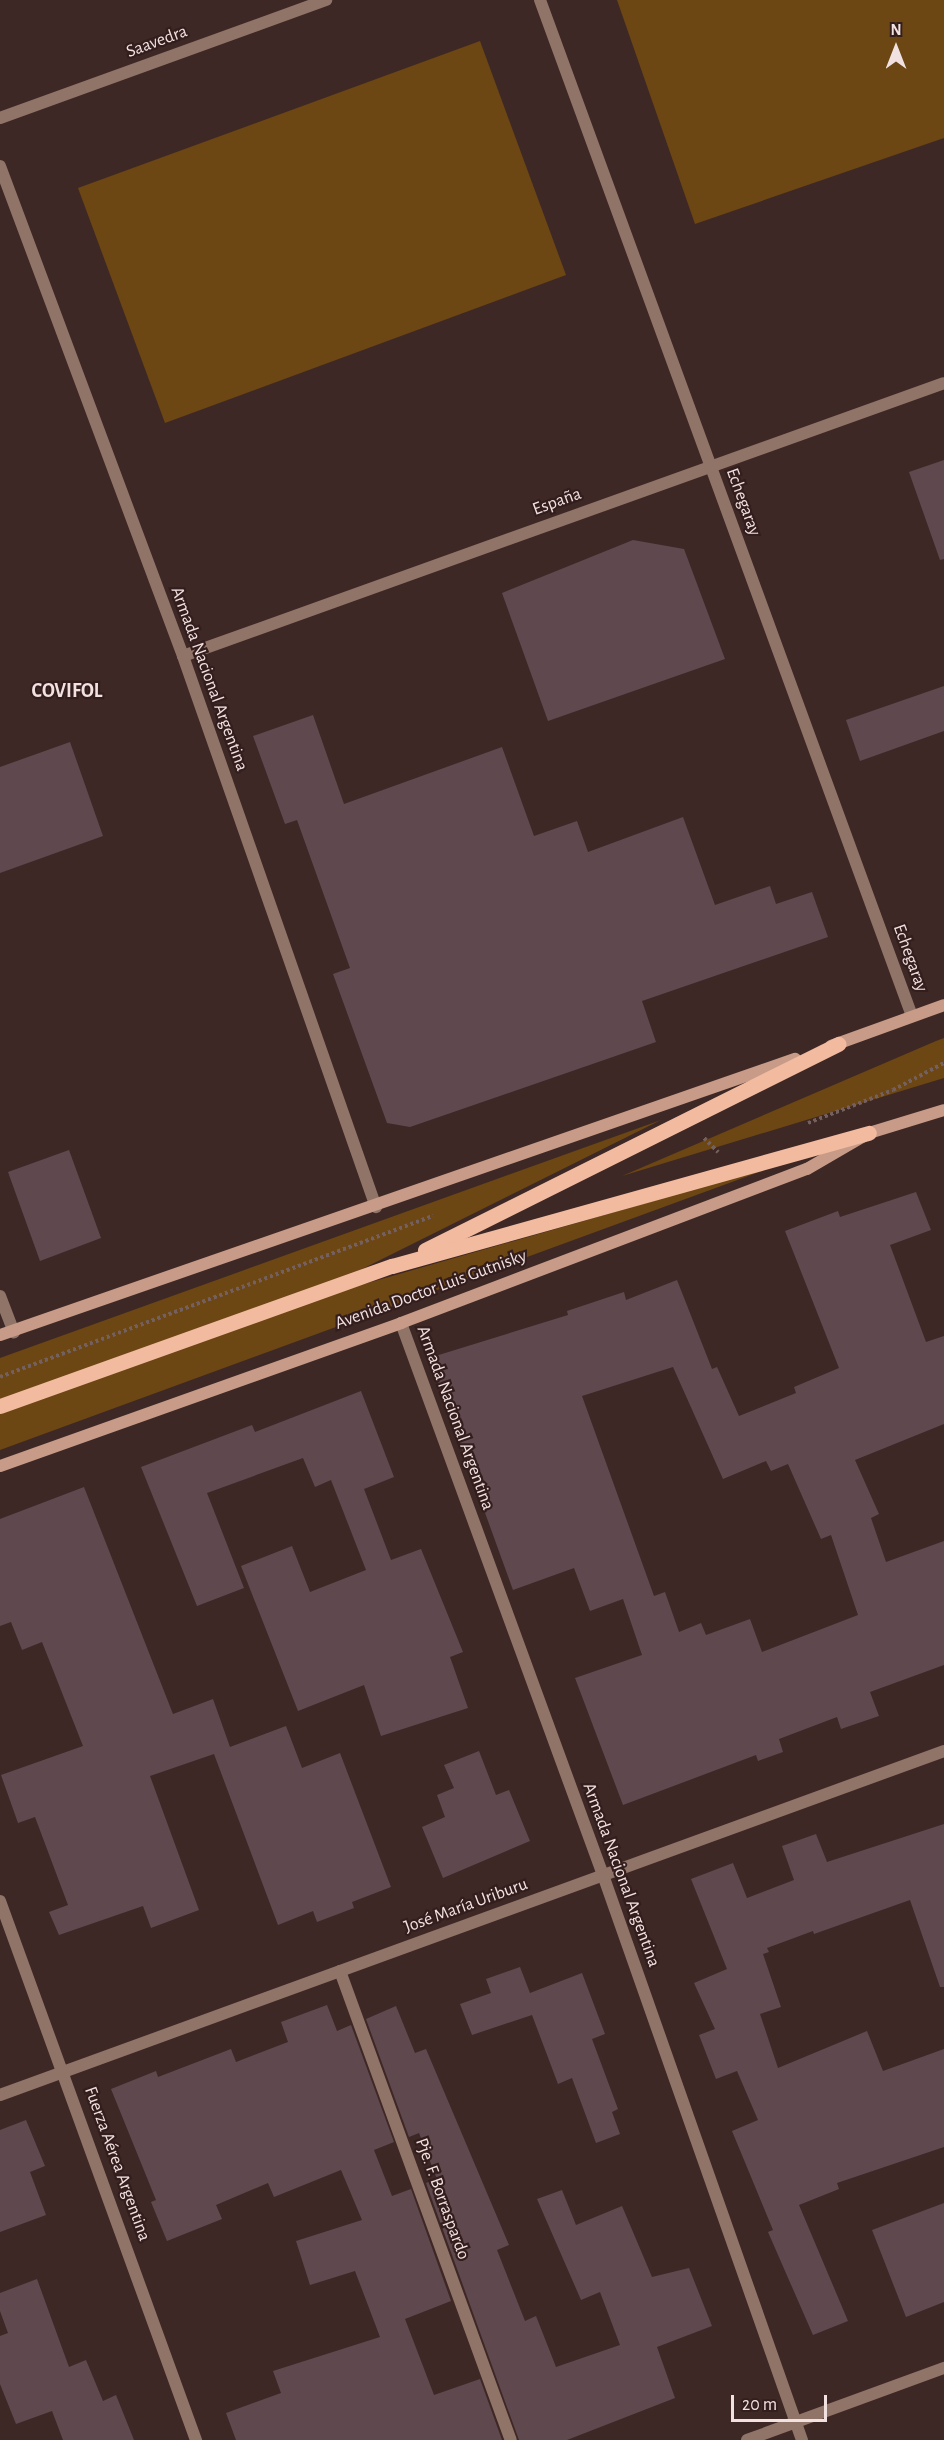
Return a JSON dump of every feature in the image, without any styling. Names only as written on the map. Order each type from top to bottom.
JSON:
[{"type":"main road","name":"Avenida Doctor Luis Gutnisky","points":[[0,1335],[376,1207],[944,1005]]},
{"type":"main road","name":"Avenida Doctor Luis Gutnisky","points":[[392,1266],[838,1044]]},
{"type":"main road","name":"Avenida Doctor Luis Gutnisky","points":[[0,1406],[392,1266],[944,1110]]},
{"type":"main road","name":"Avenida Doctor Luis Gutnisky","points":[[0,1466],[401,1323],[807,1169],[869,1133]]},
{"type":"street","name":"Saavedra","points":[[0,118],[326,0]]},
{"type":"street","name":"Echegaray","points":[[540,0],[912,1016]]},
{"type":"street","name":"Armada Nacional Argentina","points":[[0,166],[183,656],[376,1207]]},
{"type":"street","name":"España","points":[[183,656],[944,383]]},
{"type":"street","points":[[0,1296],[14,1332]]},
{"type":"street","name":"Armada Nacional Argentina","points":[[401,1323],[603,1875],[802,2440]]},
{"type":"street","name":"José María Uriburu","points":[[0,2095],[944,1751]]},
{"type":"street","name":"Fuerza Aérea Argentina","points":[[0,1901],[65,2072],[196,2440]]},
{"type":"street","name":"Pje. F. Borraspardo","points":[[340,1971],[511,2440]]},
{"type":"street","points":[[747,2440],[944,2368]]},
{"type":"path","points":[[796,1127],[893,1090],[944,1063]]},
{"type":"path","points":[[0,1377],[445,1212]]},
{"type":"shaded area","points":[[617,0],[944,0],[944,138],[695,224]]},
{"type":"shaded area","points":[[480,41],[566,275],[165,423],[78,188]]},
{"type":"shaded area","points":[[944,1038],[944,1078],[622,1176],[936,1041]]},
{"type":"shaded area","points":[[661,1120],[288,1306],[781,1164],[0,1450],[0,1358]]},
{"type":"building","points":[[944,460],[944,559],[940,560],[909,472]]},
{"type":"building","points":[[633,540],[684,549],[725,659],[548,721],[502,593]]},
{"type":"building","points":[[944,686],[944,731],[860,761],[846,720]]},
{"type":"building","points":[[313,715],[344,804],[502,747],[534,836],[577,821],[588,852],[683,817],[715,905],[770,886],[776,904],[812,892],[828,937],[642,1001],[656,1042],[410,1127],[387,1123],[333,974],[350,968],[297,820],[285,824],[253,736]]},
{"type":"building","points":[[70,742],[103,836],[0,873],[0,767]]},
{"type":"building","points":[[69,1150],[101,1238],[40,1261],[8,1172]]},
{"type":"building","points":[[916,1192],[931,1230],[890,1245],[926,1342],[944,1336],[944,1424],[855,1460],[879,1514],[871,1518],[886,1562],[944,1541],[944,1665],[870,1692],[879,1716],[841,1729],[837,1717],[779,1739],[783,1752],[758,1761],[756,1755],[623,1805],[575,1678],[642,1655],[623,1599],[590,1611],[574,1568],[513,1590],[429,1358],[568,1315],[567,1311],[624,1292],[626,1300],[677,1280],[712,1369],[717,1367],[739,1416],[796,1393],[794,1387],[839,1368],[785,1231],[838,1211],[840,1217]],"holes":[[[673,1367],[723,1479],[766,1461],[771,1471],[788,1464],[821,1539],[831,1535],[858,1615],[762,1652],[750,1619],[706,1635],[701,1623],[679,1632],[665,1592],[654,1596],[582,1396]]]},
{"type":"building","points":[[361,1391],[394,1477],[364,1489],[391,1560],[421,1549],[463,1652],[450,1657],[468,1708],[381,1736],[364,1685],[298,1711],[241,1566],[292,1546],[310,1592],[366,1570],[331,1480],[315,1487],[303,1458],[207,1493],[244,1588],[197,1606],[141,1467],[252,1425],[255,1432]]},
{"type":"building","points":[[84,1487],[173,1714],[213,1699],[230,1747],[286,1726],[302,1768],[340,1753],[391,1887],[352,1902],[354,1908],[317,1922],[313,1911],[278,1925],[214,1754],[150,1776],[199,1910],[151,1928],[143,1906],[59,1935],[49,1912],[68,1905],[35,1817],[18,1823],[1,1775],[83,1746],[42,1642],[22,1650],[11,1622],[0,1626],[0,1519]]},
{"type":"building","points":[[479,1751],[496,1795],[509,1790],[530,1841],[443,1878],[422,1827],[445,1817],[437,1795],[454,1788],[444,1765]]},
{"type":"building","points":[[944,1824],[944,1987],[940,1987],[910,1900],[814,1934],[813,1931],[767,1948],[769,1952],[763,1954],[781,2007],[760,2014],[778,2068],[867,2031],[883,2071],[944,2049],[944,2147],[837,2183],[839,2189],[799,2205],[848,2321],[813,2335],[768,2232],[773,2230],[732,2131],[758,2120],[737,2071],[716,2079],[699,2035],[715,2029],[694,1983],[727,1969],[691,1879],[733,1863],[747,1898],[794,1880],[782,1846],[816,1834],[827,1862]]},
{"type":"building","points":[[520,1967],[530,1993],[582,1973],[605,2034],[592,2039],[618,2109],[612,2112],[620,2134],[596,2143],[572,2078],[558,2084],[532,2015],[472,2035],[460,2004],[491,1993],[486,1979]]},
{"type":"building","points":[[327,2005],[337,2031],[351,2025],[394,2142],[374,2150],[392,2196],[411,2189],[451,2301],[405,2319],[434,2395],[480,2379],[502,2440],[236,2440],[226,2413],[281,2393],[273,2371],[380,2337],[355,2271],[310,2285],[296,2241],[362,2220],[341,2170],[274,2197],[268,2183],[216,2205],[222,2219],[167,2241],[151,2202],[156,2200],[111,2089],[156,2071],[158,2077],[231,2049],[236,2062],[288,2042],[281,2022]]},
{"type":"building","points":[[396,2006],[415,2053],[426,2049],[509,2245],[497,2250],[525,2321],[536,2316],[556,2367],[620,2345],[600,2292],[581,2300],[537,2199],[562,2190],[576,2225],[622,2206],[652,2277],[689,2268],[712,2326],[657,2347],[675,2398],[567,2440],[519,2440],[426,2183],[437,2179],[419,2133],[409,2137],[366,2019]]},
{"type":"building","points":[[26,2120],[45,2166],[30,2172],[46,2215],[0,2232],[0,2130]]},
{"type":"building","points":[[944,2203],[944,2302],[906,2317],[872,2230]]},
{"type":"building","points":[[37,2279],[69,2367],[86,2360],[103,2401],[116,2395],[134,2440],[63,2440],[52,2411],[16,2424],[0,2384],[0,2336],[8,2333],[0,2311],[0,2293]]},
{"type":"district","name":"COVIFOL","points":[[67,691]]}]
